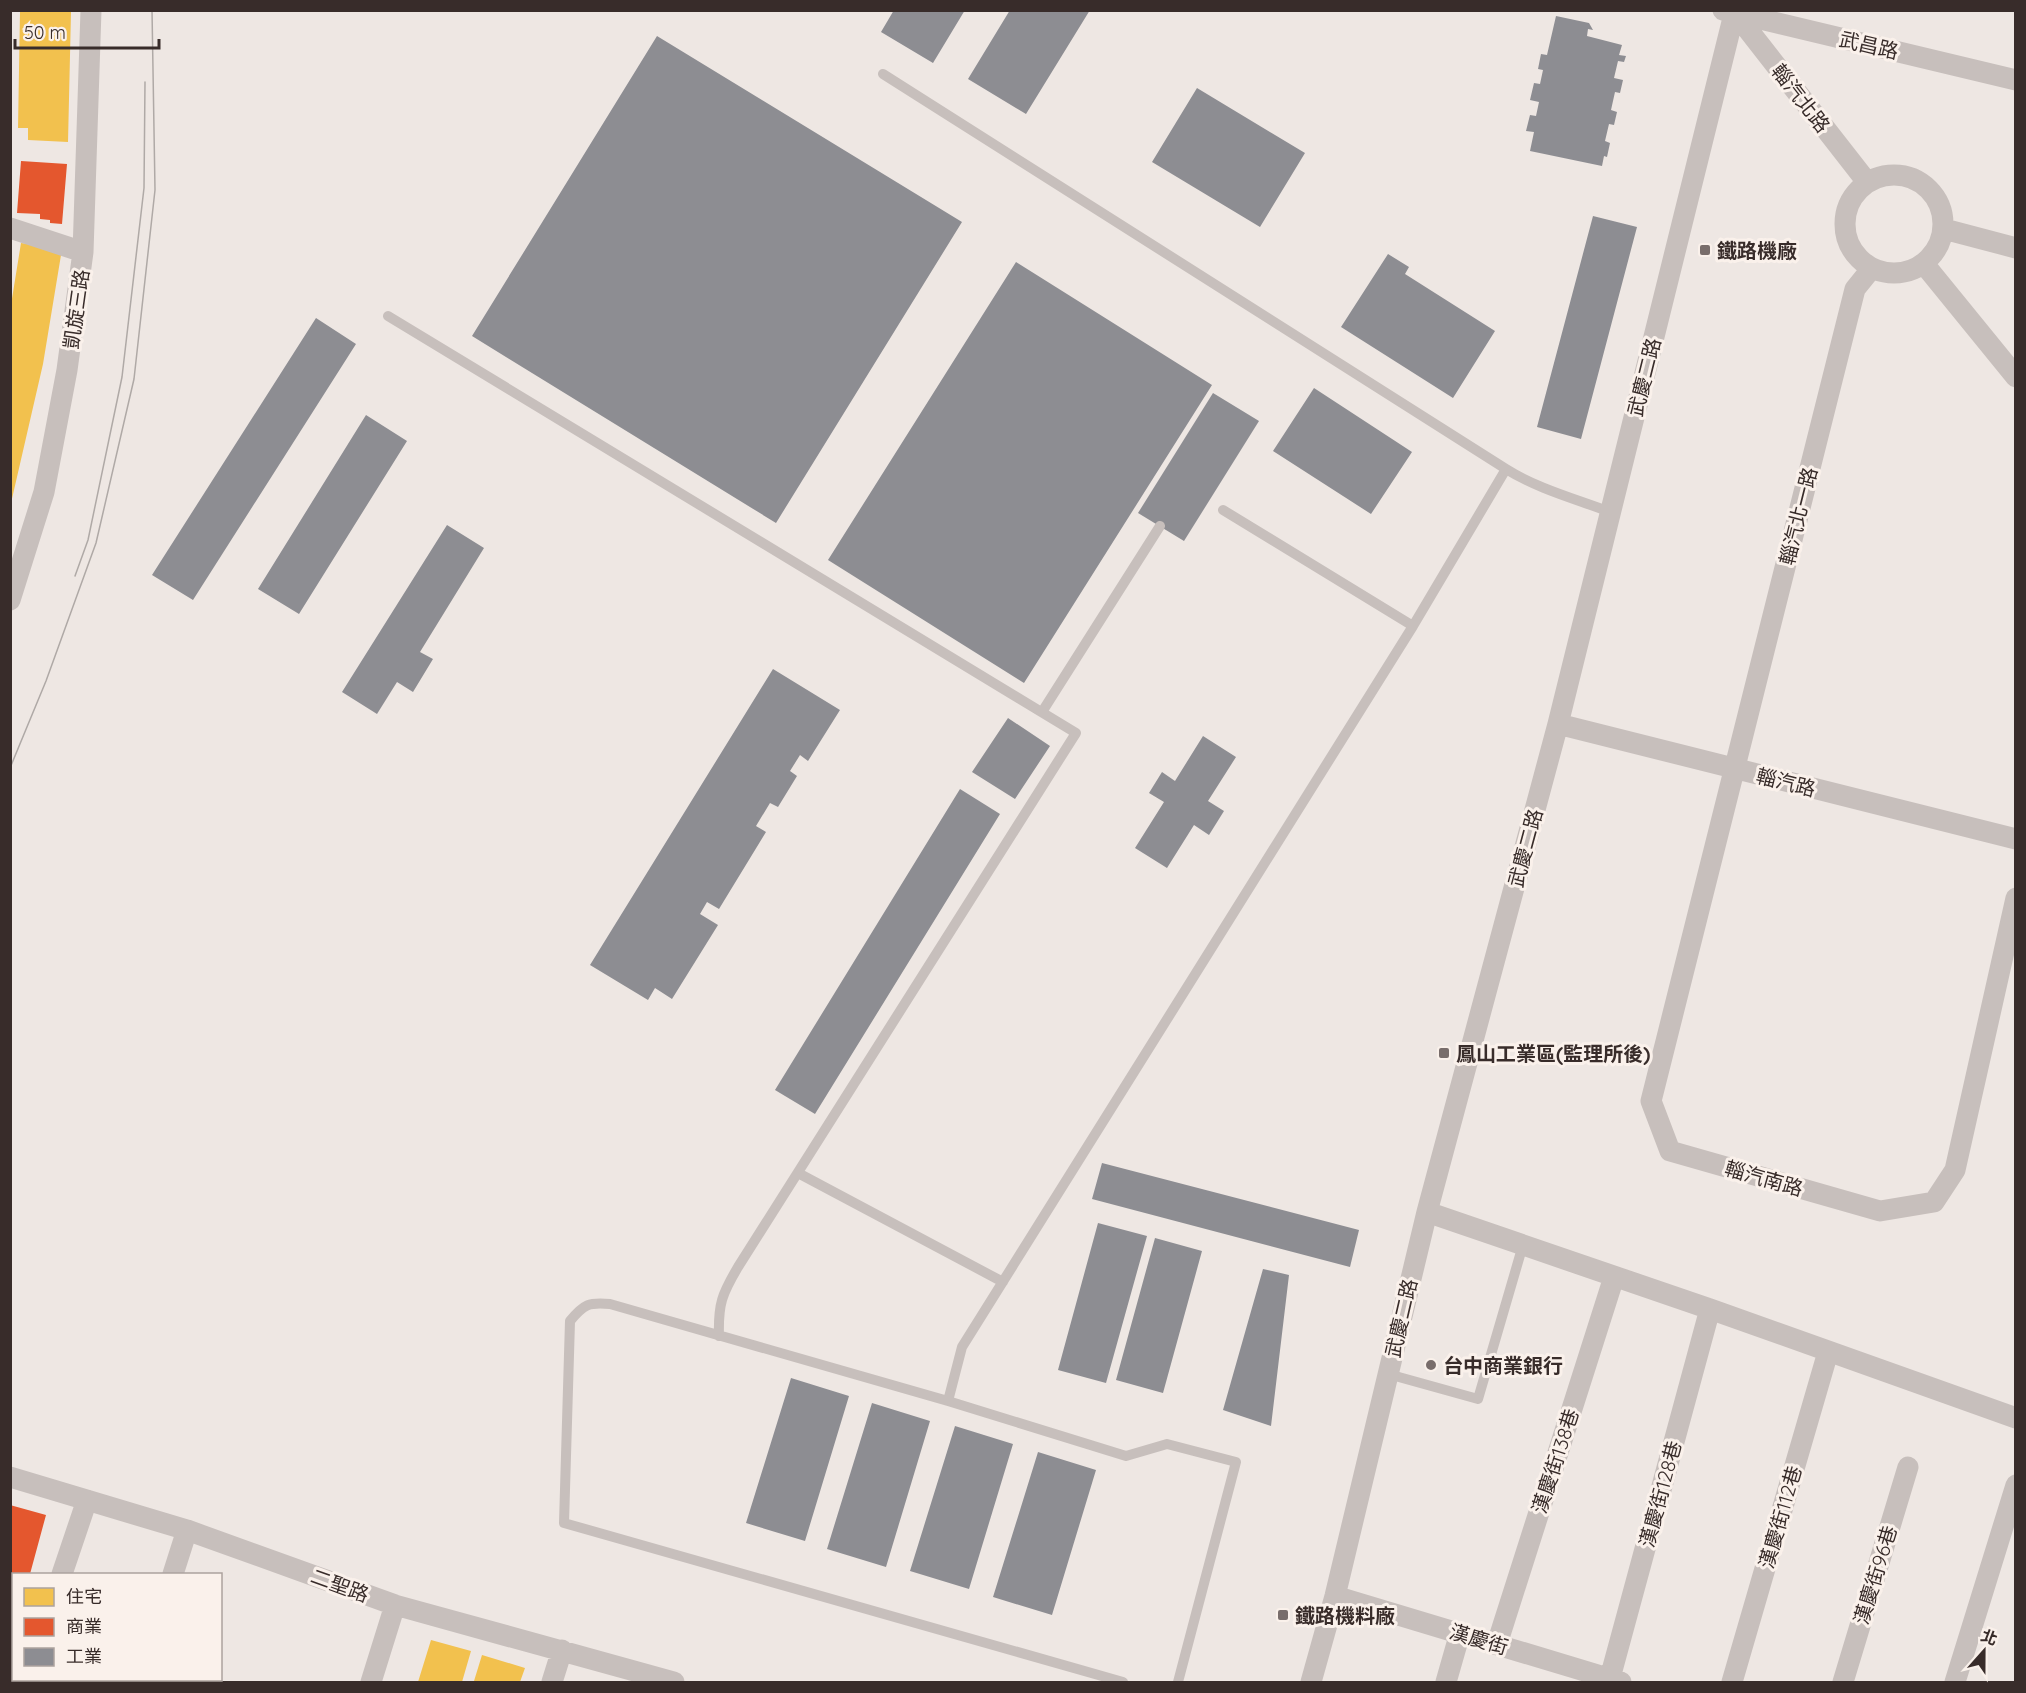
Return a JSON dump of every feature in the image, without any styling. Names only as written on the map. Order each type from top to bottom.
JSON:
[{"type":"street","name":"凱旋三路","points":[[10,600],[44,492],[67,370],[83,252],[92,10]]},
{"type":"street","name":"武昌路","points":[[1731,11],[2016,80]]},
{"type":"street","name":"輜汽北路","points":[[1731,11],[1867,182]]},
{"type":"street","name":"武慶二路","points":[[1311,1683],[1335,1596],[1427,1212],[1558,724],[1731,11]]},
{"type":"street","points":[[1887,175],[1907,176],[1923,183],[1938,199],[1944,217],[1944,229],[1937,248],[1924,264],[1907,272],[1887,273],[1872,268],[1856,255],[1846,236],[1845,220],[1852,197],[1867,182],[1887,175]]},
{"type":"street","points":[[10,228],[83,252]]},
{"type":"street","points":[[1944,229],[2016,248]]},
{"type":"street","points":[[1924,264],[2016,377]]},
{"type":"street","name":"輜汽北一路","points":[[1734,770],[1855,289],[1872,268]]},
{"type":"street","name":"輜汽路","points":[[1558,724],[2016,839]]},
{"type":"street","name":"輜汽南路","points":[[1734,770],[1651,1101],[1670,1151],[1880,1211],[1934,1202],[1955,1170],[2016,898]]},
{"type":"street","points":[[1427,1212],[1710,1309],[2016,1418]]},
{"type":"street","name":"漢慶街138巷","points":[[1497,1644],[1614,1277]]},
{"type":"street","name":"漢慶街128巷","points":[[1617,1680],[1710,1309]]},
{"type":"street","name":"漢慶街112巷","points":[[1732,1683],[1828,1352]]},
{"type":"street","name":"漢慶街96巷","points":[[1842,1683],[1908,1467]]},
{"type":"street","name":"二聖路","points":[[10,1477],[187,1530],[395,1605],[672,1682]]},
{"type":"street","points":[[1955,1683],[2016,1485]]},
{"type":"street","points":[[63,1573],[87,1500]]},
{"type":"street","points":[[174,1573],[187,1530]]},
{"type":"street","name":"漢慶街","points":[[1335,1596],[1497,1644],[1580,1676],[1617,1680]]},
{"type":"street","points":[[371,1683],[395,1605]]},
{"type":"street","points":[[1446,1683],[1460,1633]]},
{"type":"street","points":[[552,1683],[562,1650]]},
{"type":"lane","points":[[883,74],[1519,477],[1610,512]]},
{"type":"lane","points":[[388,316],[1076,733],[726,1288],[719,1311],[719,1335]]},
{"type":"lane","points":[[948,1401],[962,1347],[1413,626],[1506,469]]},
{"type":"lane","points":[[1222,510],[1413,626]]},
{"type":"lane","points":[[1042,712],[1160,526]]},
{"type":"lane","points":[[798,1173],[1003,1282]]},
{"type":"lane","points":[[1388,1374],[1478,1399],[1523,1245]]},
{"type":"lane","points":[[1123,1683],[564,1523],[570,1321],[579,1310],[591,1303],[610,1304],[948,1401],[1126,1456],[1167,1444],[1236,1462],[1178,1683]]},
{"type":"building: 住宅","points":[[20,12],[71,12],[68,142],[28,140],[28,128],[18,128]]},
{"type":"building: 住宅","points":[[21,243],[62,249],[43,364],[11,503],[10,311]]},
{"type":"building: 住宅","points":[[431,1640],[471,1651],[462,1682],[418,1682]]},
{"type":"building: 住宅","points":[[482,1655],[525,1668],[520,1682],[474,1681]]},
{"type":"building: 商業","points":[[21,161],[67,164],[62,224],[40,219],[40,214],[17,213]]},
{"type":"building: 商業","points":[[10,1505],[46,1515],[30,1573],[12,1573],[12,1598],[10,1598]]},
{"type":"building: 工業","points":[[894,10],[965,10],[933,63],[881,32]]},
{"type":"building: 工業","points":[[1010,10],[1090,10],[1026,114],[968,79]]},
{"type":"building: 工業","points":[[1556,16],[1589,23],[1593,30],[1588,29],[1587,36],[1622,45],[1619,55],[1626,56],[1624,62],[1618,61],[1614,78],[1623,80],[1620,93],[1615,92],[1611,110],[1617,112],[1614,125],[1609,124],[1605,141],[1610,143],[1602,166],[1530,151],[1534,132],[1526,131],[1530,115],[1536,116],[1539,102],[1530,100],[1534,83],[1540,84],[1543,70],[1538,69],[1541,54],[1547,55]]},
{"type":"building: 工業","points":[[657,36],[962,222],[776,523],[472,336]]},
{"type":"building: 工業","points":[[1197,88],[1305,153],[1260,227],[1152,162]]},
{"type":"building: 工業","points":[[1593,216],[1637,227],[1581,439],[1537,427]]},
{"type":"building: 工業","points":[[1388,254],[1409,267],[1405,274],[1495,331],[1453,398],[1341,327]]},
{"type":"building: 工業","points":[[1016,262],[1212,385],[1024,683],[828,560]]},
{"type":"building: 工業","points":[[316,318],[356,344],[193,600],[152,575]]},
{"type":"building: 工業","points":[[1314,388],[1412,452],[1371,514],[1273,451]]},
{"type":"building: 工業","points":[[1213,393],[1259,421],[1184,541],[1138,513]]},
{"type":"building: 工業","points":[[366,415],[407,441],[299,614],[258,589]]},
{"type":"building: 工業","points":[[447,525],[484,548],[420,652],[433,659],[413,692],[397,682],[377,714],[342,692]]},
{"type":"building: 工業","points":[[773,669],[840,710],[808,761],[800,755],[790,771],[797,776],[778,807],[770,803],[756,826],[766,832],[719,909],[707,902],[700,914],[718,925],[672,999],[655,988],[648,1000],[590,965]]},
{"type":"building: 工業","points":[[1008,718],[1050,746],[1015,799],[972,772]]},
{"type":"building: 工業","points":[[1203,736],[1236,757],[1208,801],[1224,811],[1209,835],[1194,825],[1167,868],[1135,848],[1164,802],[1149,793],[1162,772],[1175,781]]},
{"type":"building: 工業","points":[[960,789],[1000,814],[815,1114],[775,1090]]},
{"type":"building: 工業","points":[[1102,1163],[1359,1230],[1350,1267],[1092,1199]]},
{"type":"building: 工業","points":[[1098,1223],[1147,1236],[1106,1383],[1058,1370]]},
{"type":"building: 工業","points":[[1155,1238],[1202,1251],[1163,1393],[1116,1380]]},
{"type":"building: 工業","points":[[1263,1269],[1289,1275],[1271,1426],[1223,1410]]},
{"type":"building: 工業","points":[[791,1378],[849,1396],[805,1541],[746,1523]]},
{"type":"building: 工業","points":[[872,1403],[930,1421],[886,1567],[827,1549]]},
{"type":"building: 工業","points":[[955,1426],[1013,1444],[969,1589],[910,1571]]},
{"type":"building: 工業","points":[[1038,1452],[1096,1470],[1052,1615],[993,1597]]},
{"type":"tram line","points":[[10,768],[46,681],[96,543],[134,379],[155,190],[152,10]]},
{"type":"tram line","points":[[75,576],[88,540],[122,377],[144,188],[145,82]]},
{"type":"place","name":"鐵路機廠","points":[[1705,250]]},
{"type":"place","name":"鳳山工業區(監理所後)","points":[[1444,1053]]},
{"type":"place","name":"台中商業銀行","points":[[1431,1365]]},
{"type":"place","name":"鐵路機料廠","points":[[1283,1615]]}]
